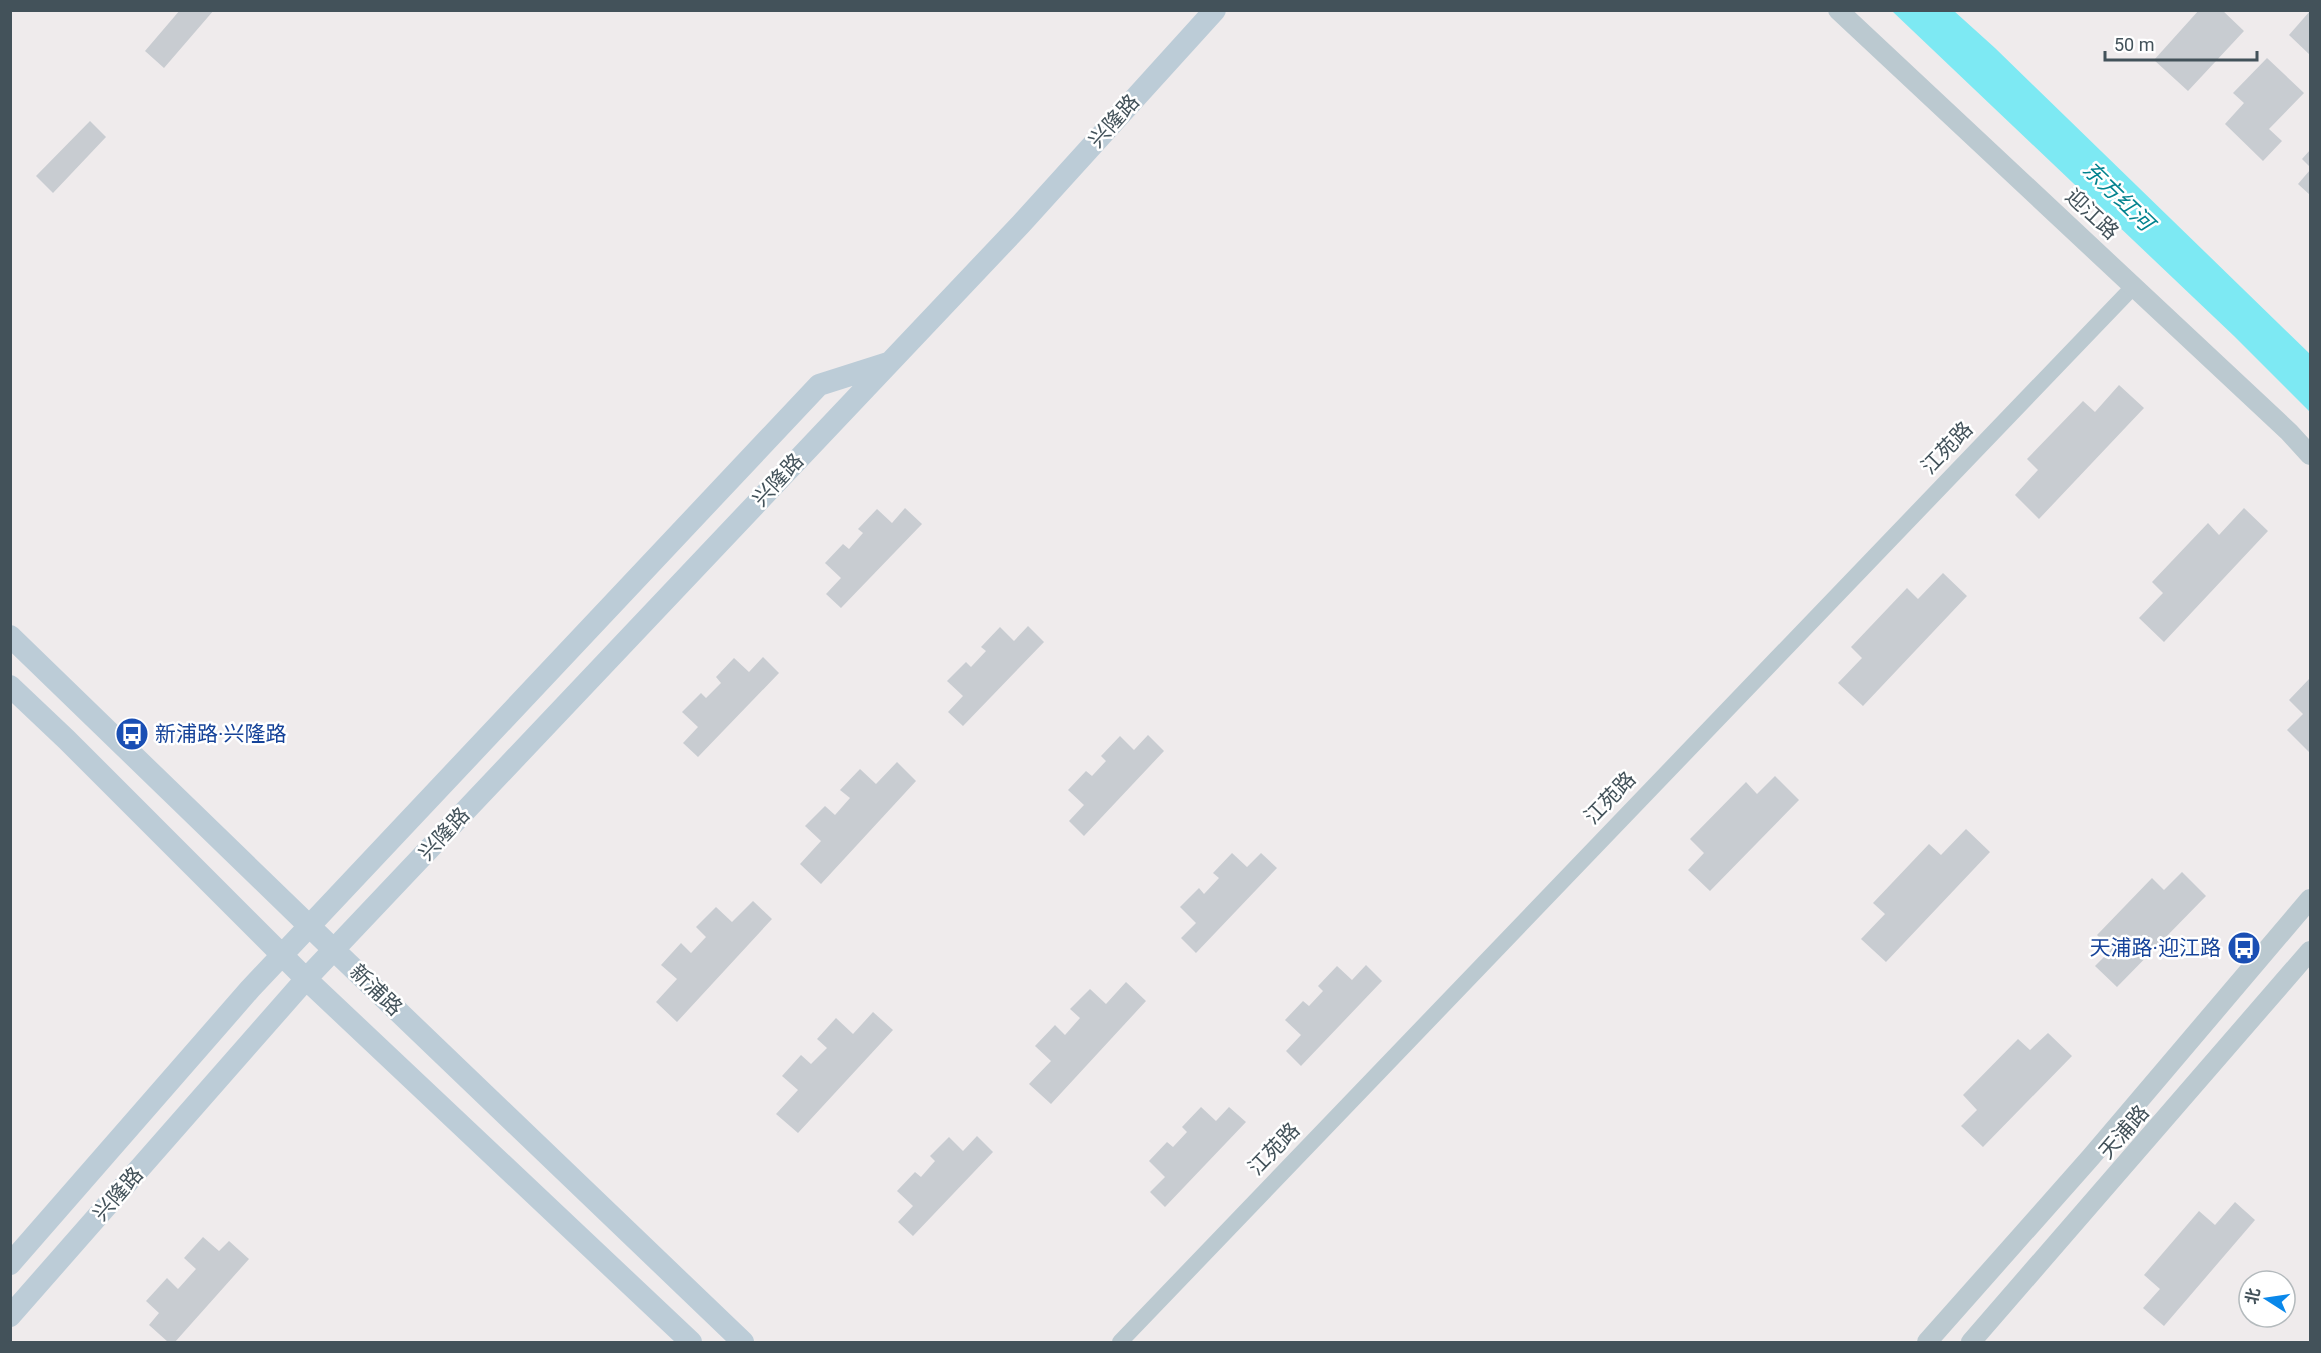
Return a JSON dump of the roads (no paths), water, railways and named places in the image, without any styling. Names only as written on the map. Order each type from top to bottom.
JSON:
[{"type":"main road","name":"兴隆路","points":[[10,1316],[306,979],[1021,224],[1215,10]]},
{"type":"main road","name":"兴隆路","points":[[10,1264],[249,989],[819,385],[889,362]]},
{"type":"main road","name":"新浦路","points":[[10,636],[743,1342]]},
{"type":"main road","name":"新浦路","points":[[10,686],[67,740],[281,955],[690,1342]]},
{"type":"street","name":"迎江路","points":[[1838,10],[2289,432],[2310,455]]},
{"type":"street","name":"江苑路","points":[[1120,1342],[2134,286]]},
{"type":"street","points":[[1927,1342],[2091,1157],[2310,899]]},
{"type":"street","name":"天浦路","points":[[1971,1342],[2310,951]]},
{"type":"water","name":"东方红河","points":[[1892,11],[1954,11],[1995,48],[2310,354],[2310,412],[2234,336]]},
{"type":"place","name":"新浦路·兴隆路","points":[[132,734]]},
{"type":"place","name":"天浦路·迎江路","points":[[2244,948]]}]
